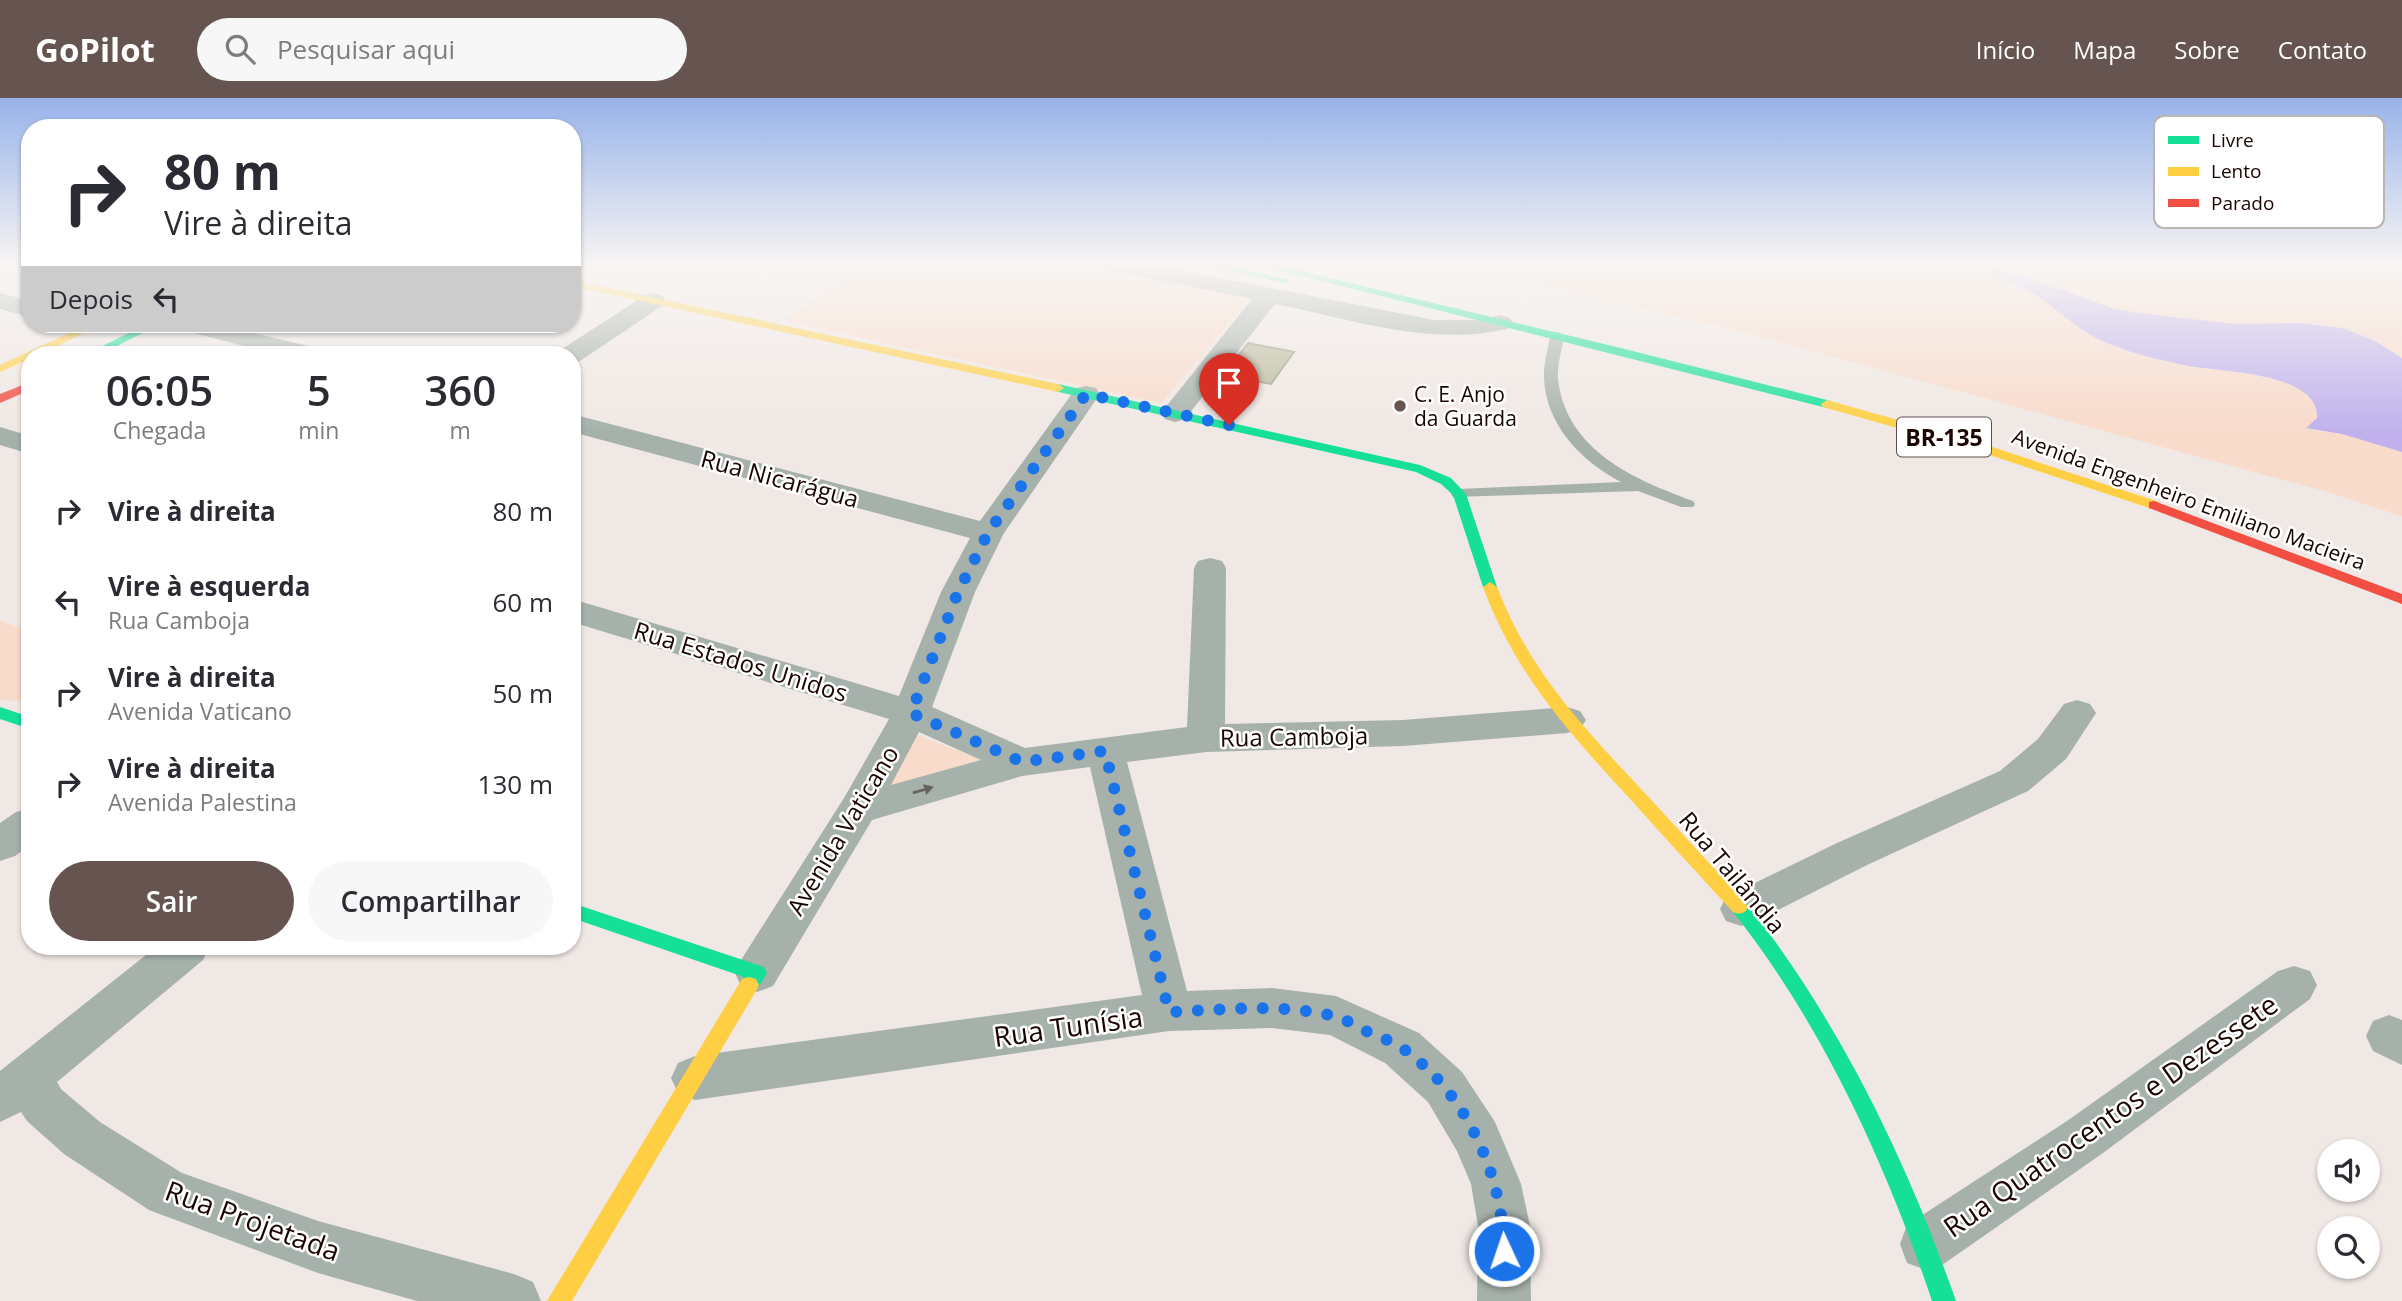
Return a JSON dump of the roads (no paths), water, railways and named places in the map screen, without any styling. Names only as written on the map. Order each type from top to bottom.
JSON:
[{"type":"main road","points":[[742,320],[1175,413],[1420,469],[1446,481],[1459,494]]},
{"type":"main road","name":"Avenida Engenheiro Emiliano Macieira","points":[[1489,320],[1827,403],[1979,447],[2170,511],[2402,600]]},
{"type":"main road","points":[[47,346],[73,333]]},
{"type":"main road","points":[[109,346],[136,333]]},
{"type":"main road","points":[[0,369],[21,359]]},
{"type":"main road","points":[[0,399],[21,389]]},
{"type":"main road","name":"Rua Tailândia","points":[[1459,494],[1507,633],[1524,663],[1567,720],[1741,909],[1814,1015],[1886,1146],[1926,1244],[1944,1301]]},
{"type":"main road","points":[[581,913],[757,973]]},
{"type":"main road","name":"Avenida Vaticano","points":[[559,1301],[757,973]]},
{"type":"street","points":[[581,348],[624,320]]},
{"type":"street","points":[[1175,413],[1249,320]]},
{"type":"street","points":[[1395,320],[1434,328],[1468,329],[1501,323]]},
{"type":"street","points":[[223,333],[275,346]]},
{"type":"street","name":"Avenida Vaticano","points":[[757,973],[858,809],[911,713],[958,592],[988,533],[1086,394]]},
{"type":"street","name":"Rua Nicarágua","points":[[581,425],[988,533]]},
{"type":"street","points":[[0,436],[21,442]]},
{"type":"street","points":[[1206,738],[1210,568]]},
{"type":"street","name":"Rua Estados Unidos","points":[[581,613],[911,713]]},
{"type":"street","points":[[911,713],[1022,762]]},
{"type":"street","points":[[1741,909],[1852,854],[2014,782],[2052,749],[2077,713]]},
{"type":"street","name":"Rua Camboja","points":[[858,809],[1022,762],[1206,738],[1403,733],[1567,720]]},
{"type":"street","points":[[1105,751],[1169,1012]]},
{"type":"street","points":[[0,845],[21,830]]},
{"type":"street","points":[[13,1089],[177,955]]},
{"type":"street","name":"Rua Quatrocentos e Dezessete","points":[[1926,1244],[2085,1137],[2294,985]]},
{"type":"street","name":"Rua Tunísia","points":[[695,1078],[1169,1012],[1272,1008],[1336,1016],[1402,1048],[1445,1087],[1477,1138],[1496,1184],[1504,1226],[1504,1301]]},
{"type":"street","name":"Rua Projetada","points":[[13,1089],[44,1105],[82,1139],[167,1192],[317,1247],[514,1301]]},
{"type":"lane","points":[[1557,336],[1551,378],[1563,419],[1586,453],[1603,467],[1638,486],[1687,504]]},
{"type":"lane","points":[[1459,494],[1638,486]]},
{"type":"place","name":"C. E. Anjo da Guarda","points":[[1400,406]]}]
